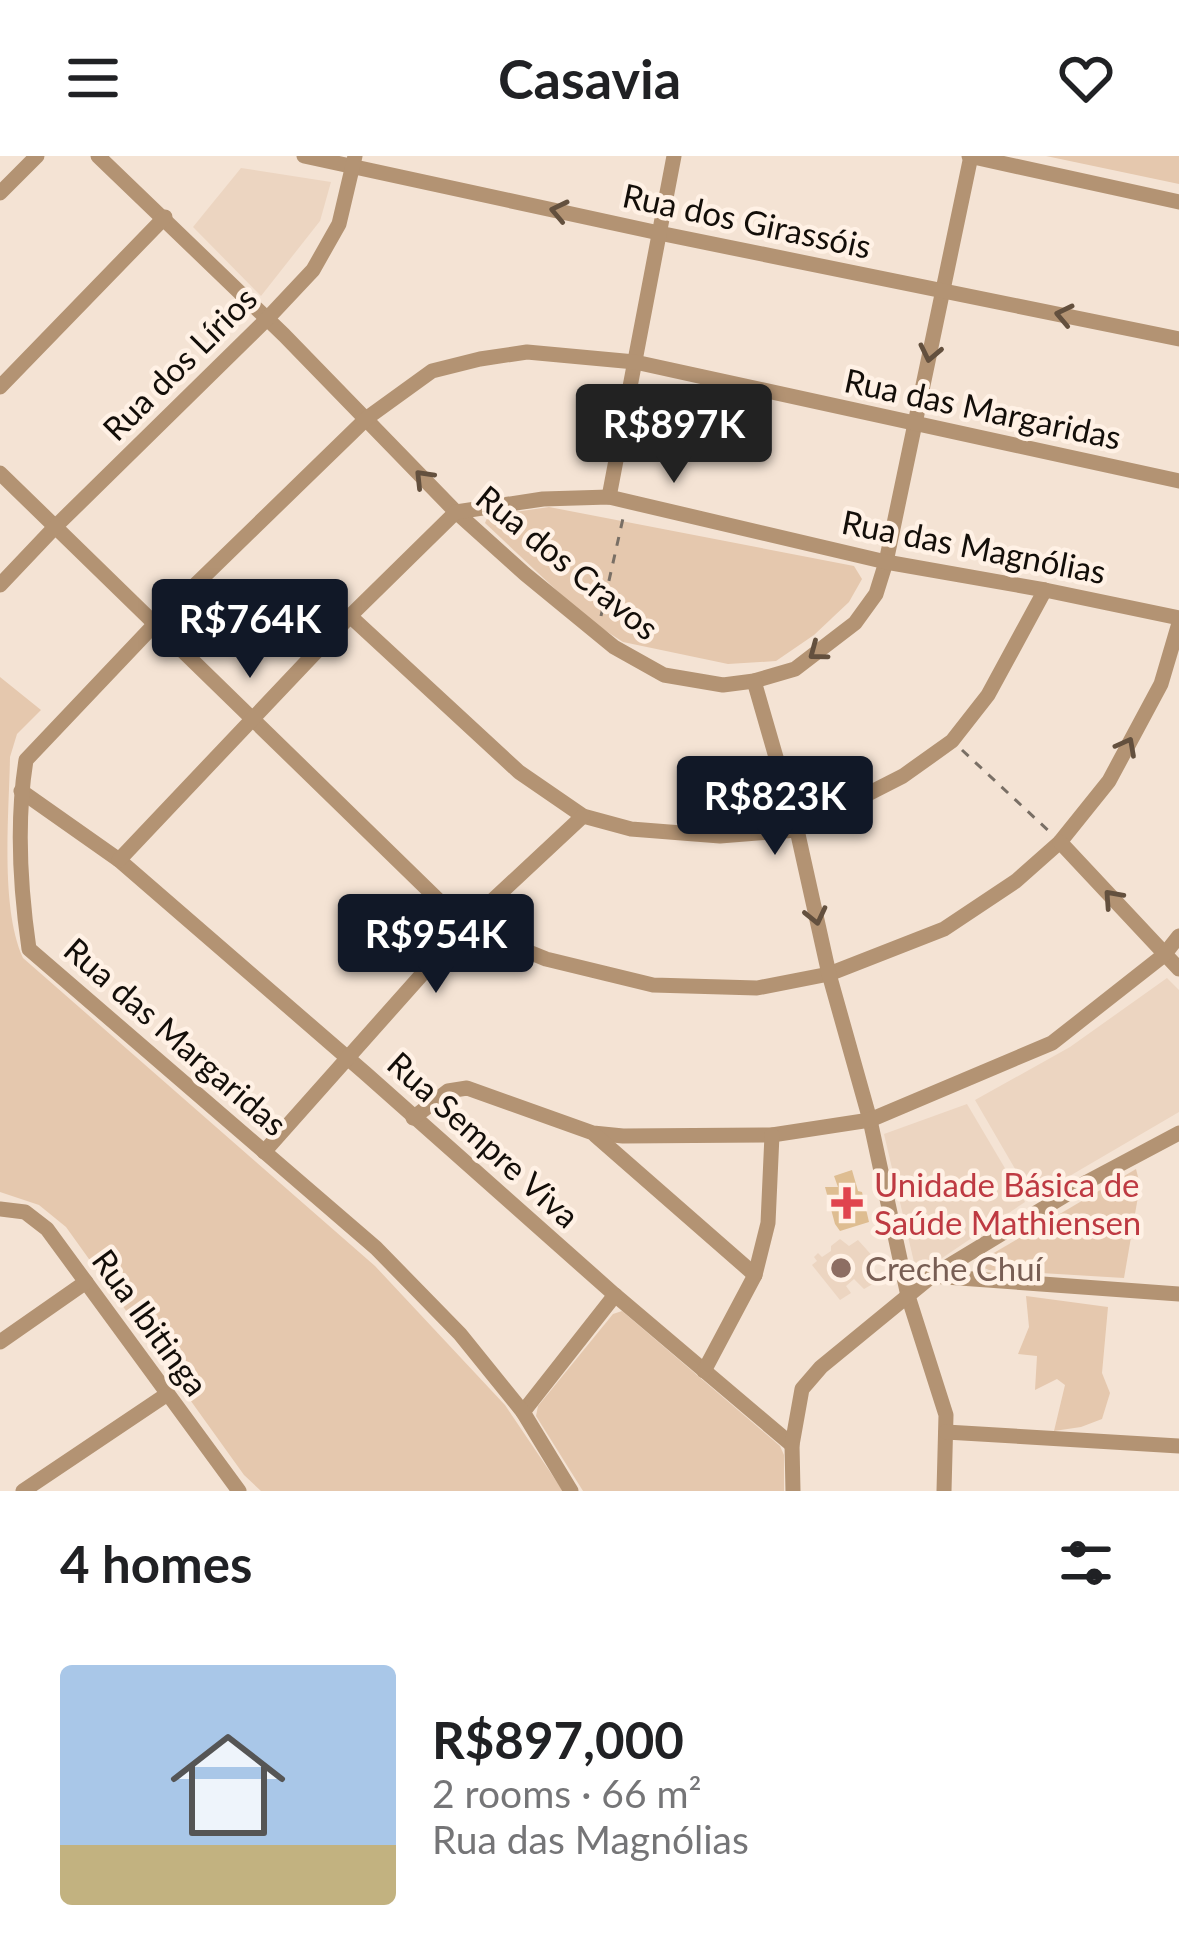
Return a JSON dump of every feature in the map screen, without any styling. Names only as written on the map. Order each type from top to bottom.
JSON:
[{"type":"street","points":[[0,194],[37,156]]},
{"type":"street","name":"Rua dos Cravos","points":[[98,156],[367,418],[456,512],[597,633],[664,675],[723,685],[795,669],[855,623],[877,594],[970,156]]},
{"type":"street","name":"Rua dos Girassóis","points":[[304,156],[354,161],[659,233],[1179,339]]},
{"type":"street","points":[[609,496],[674,156]]},
{"type":"street","points":[[970,156],[1179,202]]},
{"type":"street","name":"Rua dos Lírios","points":[[0,585],[313,270],[339,224],[354,161]]},
{"type":"street","points":[[0,387],[164,218]]},
{"type":"street","name":"Rua das Margaridas","points":[[571,1491],[524,1412],[460,1334],[376,1248],[29,949],[22,897],[21,791],[26,760],[155,624],[367,418],[432,371],[480,359],[526,352],[634,362],[1179,481]]},
{"type":"street","points":[[0,473],[465,926],[547,959],[653,985],[757,988],[829,974],[944,929],[1016,881],[1060,842],[1108,781],[1160,683],[1179,620]]},
{"type":"street","name":"Rua das Magnólias","points":[[456,512],[543,499],[609,496],[886,562],[1179,620]]},
{"type":"street","points":[[118,860],[456,512]]},
{"type":"street","points":[[350,616],[520,772],[583,816],[631,829],[720,836],[796,830],[903,776],[952,741],[988,695],[1045,590]]},
{"type":"street","points":[[754,681],[870,1120],[908,1296],[946,1414],[944,1491]]},
{"type":"street","name":"Rua Sempre Viva","points":[[21,791],[118,860],[792,1445]]},
{"type":"street","points":[[264,1152],[465,926],[583,816]]},
{"type":"street","points":[[1060,842],[1179,969]]},
{"type":"street","points":[[413,1118],[448,1091],[467,1088],[593,1133],[623,1136],[772,1135],[870,1120],[1052,1043],[1163,955],[1179,936]]},
{"type":"street","points":[[593,1133],[755,1275]]},
{"type":"street","points":[[793,1491],[792,1445],[802,1389],[811,1378],[932,1276],[1179,1133]]},
{"type":"street","points":[[704,1371],[755,1275],[768,1222],[772,1135]]},
{"type":"street","name":"Rua Ibitinga","points":[[0,1209],[25,1212],[47,1229],[239,1491]]},
{"type":"street","points":[[932,1276],[1179,1294]]},
{"type":"street","points":[[0,1342],[86,1282]]},
{"type":"street","points":[[524,1412],[615,1295]]},
{"type":"street","points":[[22,1491],[166,1395]]},
{"type":"street","points":[[946,1432],[1179,1446]]},
{"type":"path","points":[[597,633],[626,501]]},
{"type":"path","points":[[952,741],[1060,842]]},
{"type":"shaded area","points":[[1046,156],[1179,156],[1179,184]]},
{"type":"shaded area","points":[[241,168],[331,182],[320,221],[261,296],[193,227]]},
{"type":"shaded area","points":[[549,507],[854,566],[862,579],[849,602],[814,635],[776,661],[728,664],[623,642],[586,618],[485,523],[488,516]]},
{"type":"shaded area","points":[[0,677],[41,710],[17,734],[10,757],[9,888],[23,958],[375,1266],[505,1405],[563,1491],[261,1491],[244,1475],[66,1227],[39,1205],[0,1192]]},
{"type":"shaded area","points":[[1167,978],[1179,990],[1179,1112],[1032,1198],[975,1100],[1070,1047]]},
{"type":"shaded area","points":[[967,1104],[1025,1202],[917,1275],[884,1134]]},
{"type":"shaded area","points":[[1136,1169],[1140,1185],[1124,1278],[989,1270],[975,1264]]},
{"type":"shaded area","name":"Creche Chuí","points":[[840,1239],[849,1246],[858,1240],[876,1260],[868,1270],[878,1281],[864,1289],[854,1279],[846,1286],[851,1293],[840,1300],[812,1265],[818,1253],[822,1257]]},
{"type":"shaded area","points":[[1026,1296],[1108,1307],[1102,1373],[1110,1393],[1102,1419],[1054,1431],[1065,1385],[1057,1379],[1035,1390],[1037,1356],[1018,1354],[1029,1327]]},
{"type":"shaded area","points":[[622,1311],[780,1446],[784,1491],[583,1491],[536,1416],[538,1406],[613,1314]]},
{"type":"building","name":"Unidade Básica de Saúde Mathiensen","points":[[852,1170],[869,1222],[840,1231],[825,1187],[838,1187],[834,1176]]},
{"type":"place","name":"Unidade Básica de Saúde Mathiensen","points":[[847,1203]]},
{"type":"place","name":"Creche Chuí","points":[[841,1268]]}]
